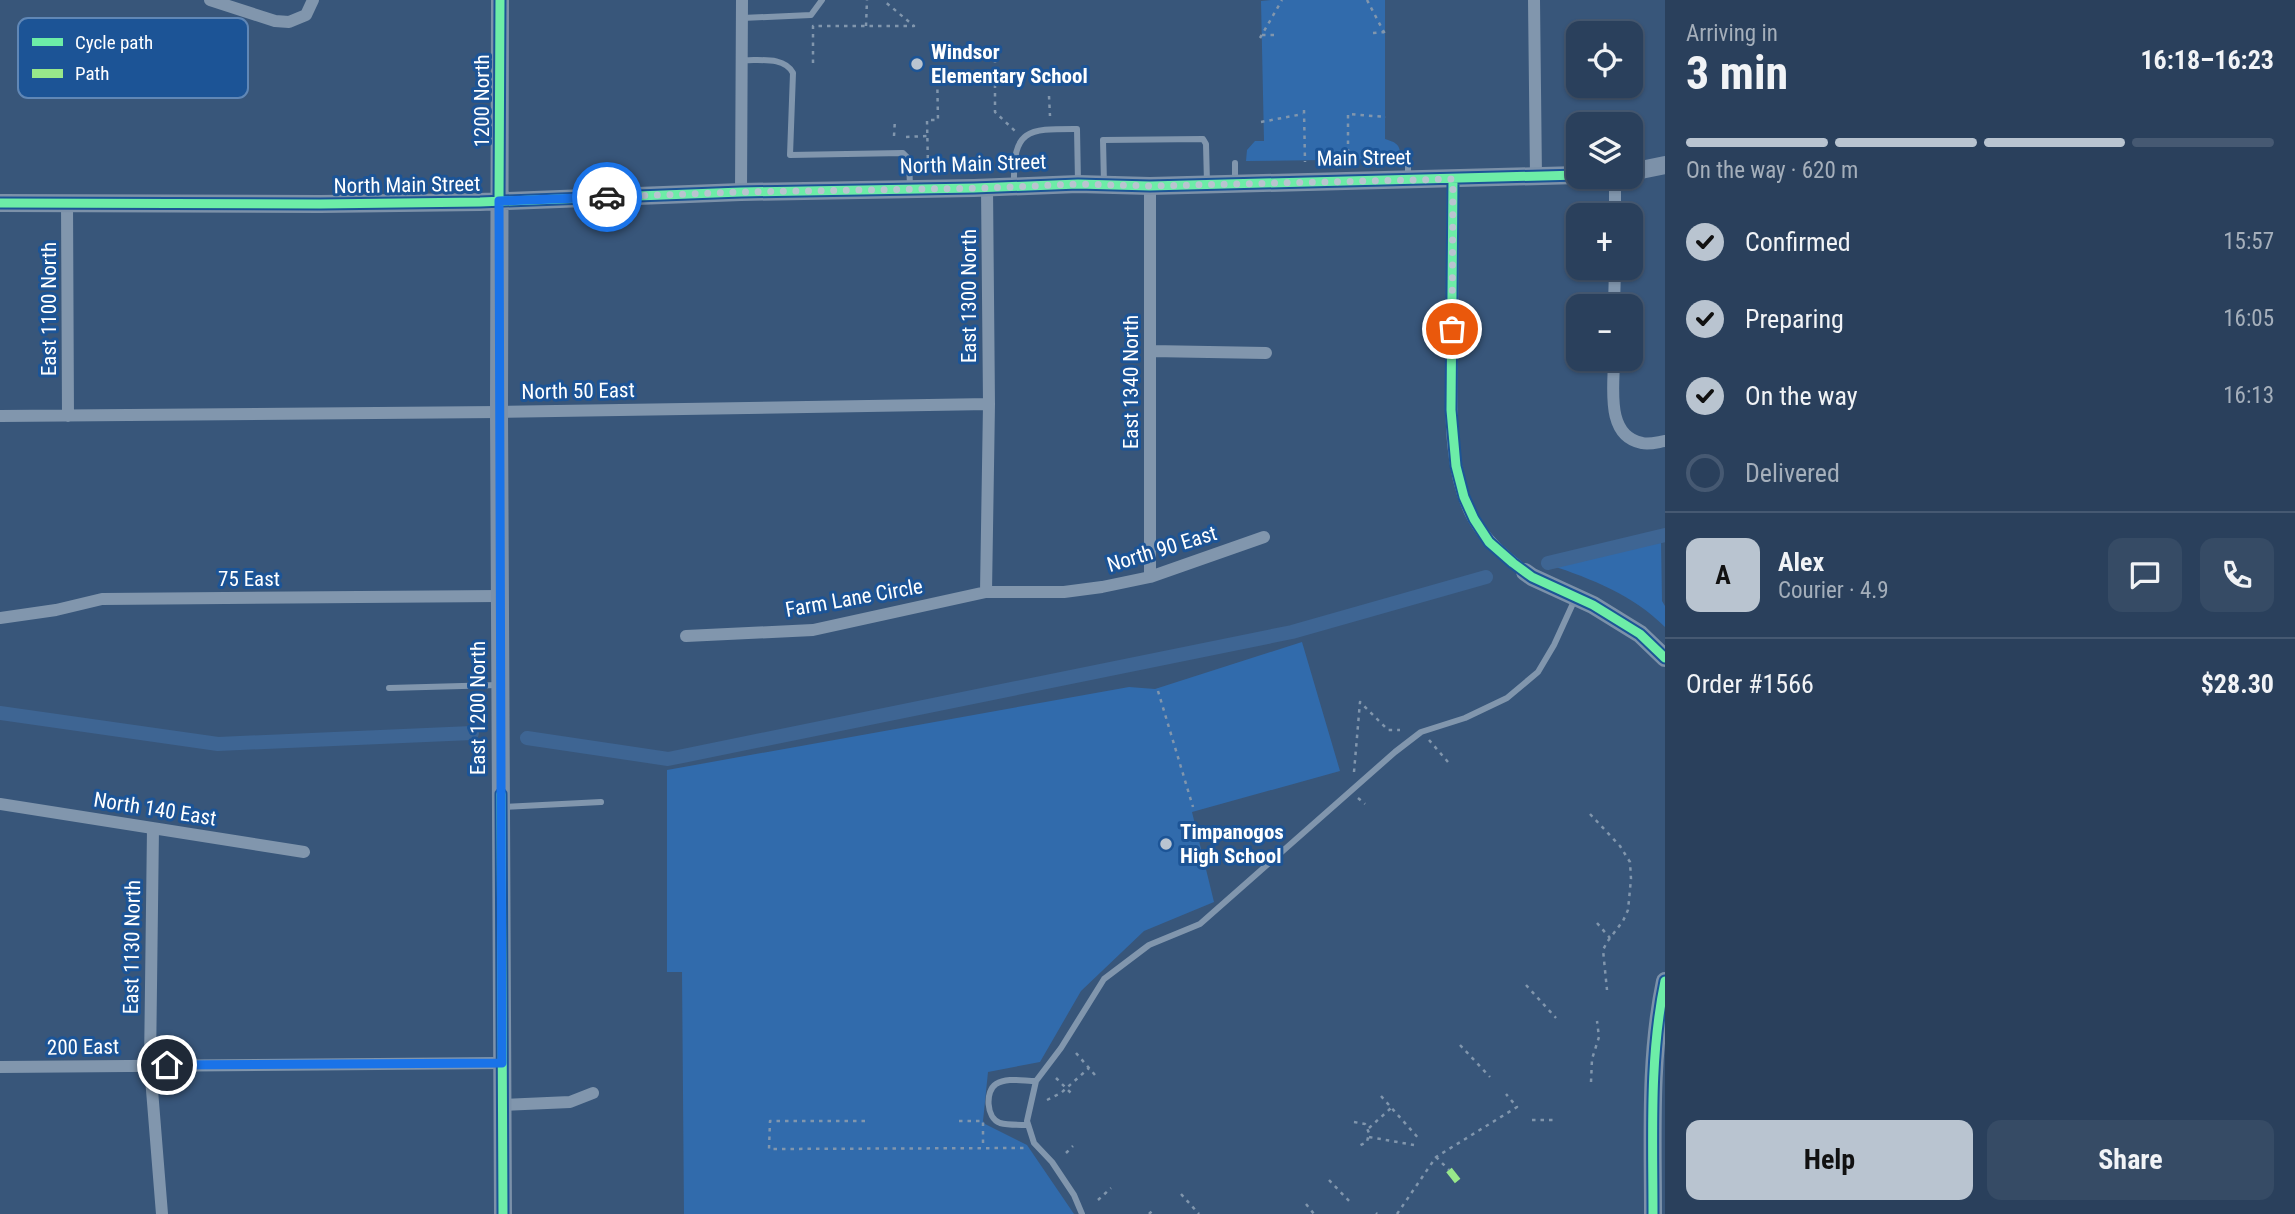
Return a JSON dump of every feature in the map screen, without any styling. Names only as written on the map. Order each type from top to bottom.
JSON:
[{"type":"street","points":[[210,0],[275,21],[289,22],[306,15],[313,0]]},
{"type":"street","name":"1200 North","points":[[499,201],[500,0]]},
{"type":"street","points":[[741,192],[742,0]]},
{"type":"street","points":[[1534,0],[1536,177]]},
{"type":"street","points":[[1643,170],[1665,165]]},
{"type":"street","name":"Main Street","points":[[1150,186],[1566,176]]},
{"type":"street","points":[[1453,179],[1451,410],[1456,466],[1464,497],[1489,542],[1525,572],[1593,605],[1640,634],[1665,658]]},
{"type":"street","name":"North Main Street","points":[[0,204],[320,204],[1078,184],[1150,186]]},
{"type":"street","name":"East 1340 North","points":[[1150,186],[1150,577]]},
{"type":"street","name":"East 1300 North","points":[[986,592],[988,188]]},
{"type":"street","name":"East 1200 North","points":[[499,201],[503,1214]]},
{"type":"street","name":"East 1100 North","points":[[67,203],[68,416]]},
{"type":"street","points":[[1151,351],[1266,353]]},
{"type":"street","points":[[1614,371],[1614,409],[1618,423],[1626,434],[1644,444],[1665,441]]},
{"type":"street","name":"North 50 East","points":[[0,416],[989,404]]},
{"type":"street","name":"North 90 East","points":[[986,592],[1064,592],[1102,587],[1150,577],[1264,537]]},
{"type":"street","name":"Farm Lane Circle","points":[[686,636],[813,630],[986,592]]},
{"type":"street","name":"75 East","points":[[0,618],[56,610],[102,599],[500,596]]},
{"type":"street","name":"North 140 East","points":[[0,804],[304,852]]},
{"type":"street","name":"East 1130 North","points":[[153,828],[150,1065],[162,1214]]},
{"type":"street","points":[[1657,1208],[1654,1060],[1665,981]]},
{"type":"street","name":"200 East","points":[[0,1067],[502,1063]]},
{"type":"street","points":[[504,1105],[570,1102],[593,1093]]},
{"type":"lane","points":[[742,18],[811,15],[822,0]]},
{"type":"lane","points":[[742,60],[782,62],[789,66],[793,73],[790,155],[903,153],[909,159],[910,189]]},
{"type":"lane","points":[[1014,187],[1013,156],[1023,138],[1038,129],[1077,129],[1078,184]]},
{"type":"lane","points":[[1104,184],[1103,140],[1203,139],[1206,144],[1207,185]]},
{"type":"lane","points":[[1408,160],[1408,180]]},
{"type":"lane","points":[[1235,163],[1236,184]]},
{"type":"lane","points":[[1082,1214],[1074,1195],[1052,1161],[1034,1143],[1028,1125],[1031,1096],[1036,1081],[1061,1048],[1104,979],[1149,945],[1200,924],[1421,732],[1465,718],[1507,698],[1538,672],[1576,597]]},
{"type":"lane","points":[[388,688],[501,685]]},
{"type":"lane","points":[[501,807],[601,802]]},
{"type":"lane","points":[[1028,1125],[999,1123],[990,1112],[989,1100],[992,1087],[999,1082],[1036,1081]]},
{"type":"path","points":[[866,26],[867,0]]},
{"type":"path","points":[[813,63],[813,26],[914,26],[883,0]]},
{"type":"path","points":[[1274,34],[1261,36],[1282,0]]},
{"type":"path","points":[[1367,0],[1385,34],[1373,33]]},
{"type":"path","points":[[995,59],[995,112],[1015,131]]},
{"type":"path","points":[[928,167],[927,120],[938,120],[937,69]]},
{"type":"path","points":[[1049,96],[1050,116]]},
{"type":"path","points":[[1261,122],[1304,111],[1305,162]]},
{"type":"path","points":[[1348,161],[1348,114],[1386,117]]},
{"type":"path","points":[[894,136],[895,118]]},
{"type":"path","points":[[906,136],[927,136]]},
{"type":"path","points":[[1158,691],[1193,807]]},
{"type":"path","points":[[1354,772],[1360,702],[1388,730],[1400,730]]},
{"type":"path","points":[[1429,740],[1448,762]]},
{"type":"path","points":[[1358,798],[1364,804]]},
{"type":"path","points":[[1590,814],[1620,846],[1630,862],[1628,909],[1603,950],[1607,990]]},
{"type":"path","points":[[1597,923],[1610,938]]},
{"type":"path","points":[[1526,985],[1556,1018]]},
{"type":"path","points":[[1591,1082],[1592,1059],[1599,1037],[1597,1021]]},
{"type":"path","points":[[1460,1045],[1490,1077]]},
{"type":"path","points":[[1076,1053],[1095,1075]]},
{"type":"path","points":[[1047,1100],[1057,1096],[1089,1068]]},
{"type":"path","points":[[1056,1078],[1074,1097]]},
{"type":"path","points":[[1397,1214],[1436,1157],[1517,1107],[1506,1094]]},
{"type":"path","points":[[1381,1096],[1420,1140]]},
{"type":"path","points":[[1368,1128],[1391,1108]]},
{"type":"path","points":[[1531,1120],[1556,1120]]},
{"type":"path","points":[[866,1121],[770,1121],[769,1149],[1032,1147]]},
{"type":"path","points":[[959,1121],[983,1121],[983,1148]]},
{"type":"path","points":[[1354,1122],[1365,1124],[1368,1128],[1369,1137],[1363,1145],[1357,1147]]},
{"type":"path","points":[[1369,1137],[1414,1145]]},
{"type":"path","points":[[1066,1153],[1073,1146]]},
{"type":"path","points":[[1436,1157],[1449,1170]]},
{"type":"path","points":[[1329,1180],[1351,1203]]},
{"type":"path","points":[[1098,1200],[1111,1188]]},
{"type":"path","points":[[1181,1194],[1199,1214]]},
{"type":"path","points":[[1306,1205],[1314,1214]]},
{"type":"path","points":[[1149,1214],[1155,1208]]},
{"type":"shaded area","points":[[1385,0],[1385,139],[1398,145],[1401,159],[1246,161],[1247,150],[1255,141],[1264,141],[1261,1]]},
{"type":"shaded area","points":[[1661,541],[1665,627],[1626,597],[1550,565]]},
{"type":"shaded area","points":[[1302,642],[1340,771],[1192,812],[1214,902],[1144,931],[1081,991],[1040,1062],[988,1072],[983,1121],[1027,1145],[1074,1214],[684,1214],[682,972],[667,972],[667,770],[1129,687],[1155,689]]},
{"type":"waterway","points":[[1548,563],[1665,535]]},
{"type":"waterway","points":[[527,738],[668,759],[1292,632],[1486,577]]},
{"type":"waterway","points":[[0,713],[218,744],[472,733]]},
{"type":"marked path","points":[[1449,1170],[1460,1184]]},
{"type":"cycle path","points":[[499,201],[500,0]]},
{"type":"cycle path","points":[[0,203],[480,202],[741,192],[1078,184],[1150,186],[1566,175]]},
{"type":"cycle path","points":[[1453,179],[1451,410],[1456,466],[1464,497],[1489,542],[1513,563],[1532,577],[1593,605],[1640,634],[1665,658]]},
{"type":"cycle path","points":[[501,794],[503,1214]]},
{"type":"cycle path","points":[[1653,1214],[1654,1068],[1665,981]]},
{"type":"way so far","points":[[607,197],[1078,184],[1150,186],[1453,179],[1452,329]]},
{"type":"place","name":"Windsor Elementary School","points":[[917,64]]},
{"type":"place","name":"Timpanogos High School","points":[[1166,844]]},
{"type":"route","points":[[167,1065],[502,1063],[499,201],[607,197]]}]
